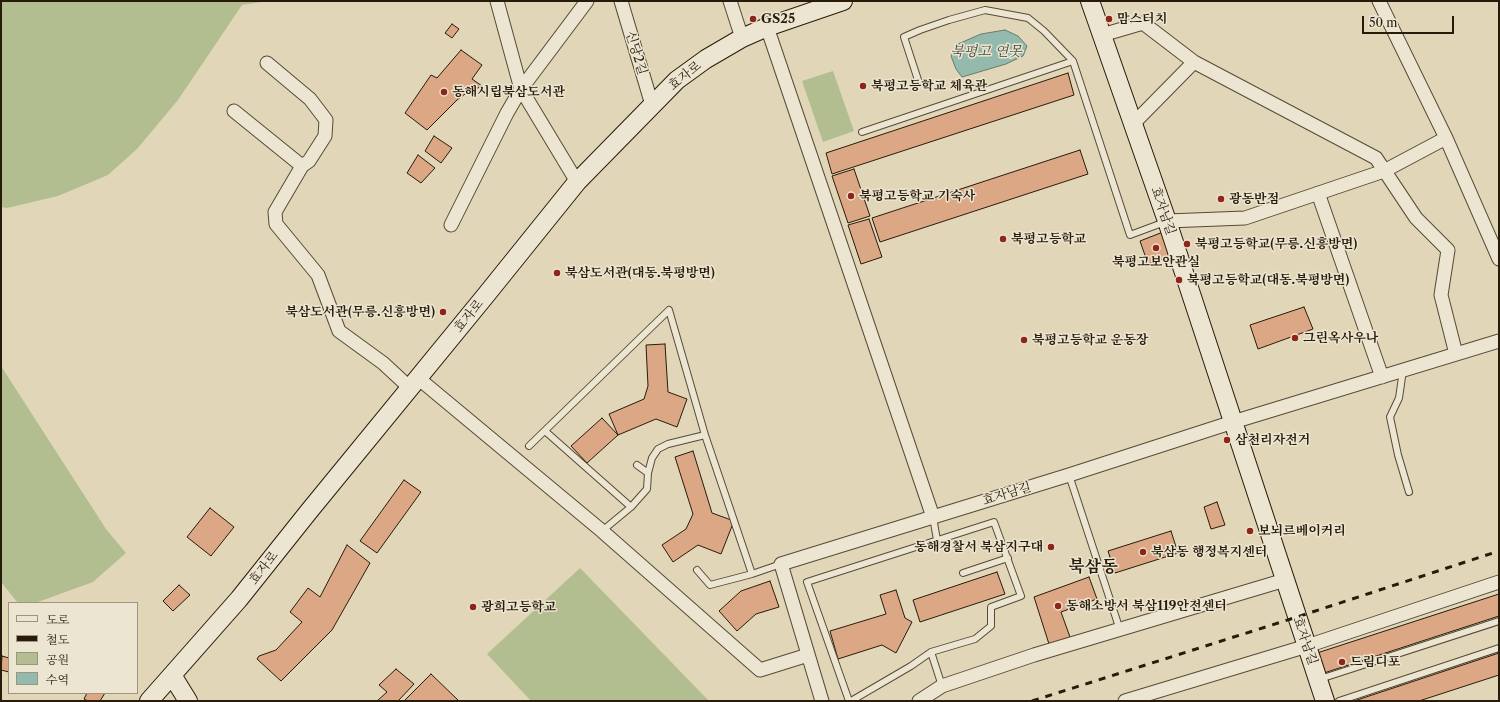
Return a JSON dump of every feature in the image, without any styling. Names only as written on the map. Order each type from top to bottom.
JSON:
[{"type":"street","points":[[498,1],[521,89],[577,182]]},
{"type":"street","points":[[450,226],[507,113],[521,89],[587,1]]},
{"type":"street","name":"신당2길","points":[[621,1],[652,105]]},
{"type":"street","points":[[730,1],[742,38]]},
{"type":"street","name":"효자로","points":[[149,701],[239,599],[577,182],[652,105],[677,80],[706,59],[742,38],[842,1]]},
{"type":"street","name":"효자남길","points":[[1090,1],[1167,221],[1325,701]]},
{"type":"street","points":[[1379,1],[1496,245],[1499,259]]},
{"type":"street","points":[[1102,35],[1143,23],[1194,62],[1376,158],[1416,218],[1448,250],[1441,295],[1456,354]]},
{"type":"street","points":[[767,28],[933,517]]},
{"type":"street","points":[[1133,124],[1194,62]]},
{"type":"street","points":[[267,63],[310,100],[326,120],[325,136],[309,161],[302,166],[275,212],[276,224],[318,275],[339,331],[383,364],[414,383],[602,531],[760,670],[808,655]]},
{"type":"street","points":[[234,111],[302,166]]},
{"type":"street","points":[[1167,221],[1244,218],[1384,171],[1446,138]]},
{"type":"street","points":[[1318,193],[1382,377]]},
{"type":"street","points":[[1233,422],[1499,341]]},
{"type":"street","name":"효자남길","points":[[781,564],[1069,476],[1233,422]]},
{"type":"street","points":[[781,564],[822,701]]},
{"type":"street","points":[[919,701],[942,686],[1034,655],[1285,580]]},
{"type":"street","points":[[1126,701],[1307,646],[1499,582]]},
{"type":"street","points":[[172,676],[188,701]]},
{"type":"lane","points":[[919,83],[904,37],[949,20],[985,10],[1028,18],[1044,31],[1073,61],[1130,235],[1167,221]]},
{"type":"lane","points":[[862,132],[1073,61]]},
{"type":"lane","points":[[529,446],[669,310],[705,435],[752,574]]},
{"type":"lane","points":[[1403,370],[1399,398],[1390,417],[1398,455],[1409,492]]},
{"type":"lane","points":[[545,431],[631,507]]},
{"type":"lane","points":[[602,531],[631,507],[647,489],[648,473],[652,458],[658,449],[668,444],[705,435]]},
{"type":"lane","points":[[637,465],[648,473]]},
{"type":"lane","points":[[1069,476],[1120,630]]},
{"type":"lane","points":[[933,517],[937,540]]},
{"type":"lane","points":[[994,522],[1008,558],[1021,596],[991,607],[991,626],[975,639],[931,652],[912,666],[850,701],[808,582],[994,522]]},
{"type":"lane","points":[[963,573],[1008,558]]},
{"type":"lane","points":[[697,570],[710,584],[752,574],[781,564]]},
{"type":"lane","points":[[1318,679],[1499,621]]},
{"type":"lane","points":[[1338,701],[1499,648]]},
{"type":"lane","points":[[931,652],[942,686]]},
{"type":"green space","points":[[1,1],[268,1],[242,5],[178,100],[137,149],[108,175],[58,196],[7,208],[1,207]]},
{"type":"green space","points":[[833,71],[854,131],[823,142],[802,81]]},
{"type":"green space","points":[[1,366],[106,529],[126,553],[93,582],[38,602],[17,602],[1,582]]},
{"type":"green space","points":[[580,568],[709,701],[531,701],[487,654]]},
{"type":"water","name":"북평고 연못","points":[[1005,30],[1018,36],[1027,46],[1023,56],[1006,64],[962,77],[956,69],[951,56],[958,44],[981,34]]},
{"type":"building","points":[[452,24],[459,29],[452,38],[445,33]]},
{"type":"building","name":"동해시립북삼도서관","points":[[461,50],[482,65],[472,79],[482,86],[465,94],[457,100],[427,130],[405,113],[431,75],[437,78]]},
{"type":"building","points":[[1068,73],[1074,95],[832,174],[826,153]]},
{"type":"building","points":[[434,136],[452,148],[441,163],[425,151]]},
{"type":"building","points":[[1080,150],[1088,174],[880,242],[872,218]]},
{"type":"building","points":[[418,155],[435,168],[421,183],[407,173]]},
{"type":"building","name":"북평고등학교 기숙사","points":[[854,169],[870,216],[848,223],[832,176]]},
{"type":"building","points":[[869,219],[882,257],[861,264],[848,225]]},
{"type":"building","name":"북평고보안관실","points":[[1163,232],[1172,256],[1148,264],[1140,241]]},
{"type":"building","points":[[1304,307],[1313,329],[1258,349],[1250,325]]},
{"type":"building","points":[[665,344],[668,392],[687,399],[677,427],[656,419],[618,435],[609,414],[644,399],[648,386],[646,345]]},
{"type":"building","points":[[602,418],[618,435],[587,463],[571,446]]},
{"type":"building","points":[[693,451],[712,513],[734,521],[721,554],[698,545],[673,562],[662,545],[686,529],[693,514],[675,457]]},
{"type":"building","points":[[404,480],[421,492],[377,553],[360,541]]},
{"type":"building","points":[[1217,502],[1225,525],[1211,529],[1204,507]]},
{"type":"building","points":[[210,508],[234,527],[211,556],[187,537]]},
{"type":"building","name":"북삼동 행정복지센터","points":[[1171,531],[1178,553],[1115,573],[1108,551]]},
{"type":"building","points":[[347,545],[370,563],[332,630],[281,681],[257,659],[259,656],[276,650],[302,622],[290,612],[308,588],[320,597]]},
{"type":"building","points":[[997,572],[1005,594],[920,622],[913,600]]},
{"type":"building","name":"동해소방서 북삼119안전센터","points":[[1089,577],[1097,599],[1061,612],[1070,637],[1049,644],[1034,597]]},
{"type":"building","points":[[770,581],[779,607],[756,614],[737,631],[719,611],[741,591]]},
{"type":"building","points":[[179,585],[190,595],[173,611],[163,601]]},
{"type":"building","points":[[896,590],[905,618],[912,622],[896,653],[882,645],[838,659],[830,631],[886,614],[880,595]]},
{"type":"building","points":[[1499,594],[1499,616],[1324,673],[1317,653]]},
{"type":"building","points":[[1499,653],[1499,675],[1419,701],[1354,701]]},
{"type":"building","points":[[2,656],[8,658],[8,672],[1,670]]},
{"type":"building","points":[[396,669],[414,684],[398,701],[377,701],[387,692],[379,685]]},
{"type":"building","points":[[431,674],[459,701],[404,701]]},
{"type":"building","points":[[86,694],[104,694],[100,701],[88,701],[84,699]]},
{"type":"railway","points":[[1032,701],[1499,551]]},
{"type":"place","name":"GS25","points":[[753,19]]},
{"type":"place","name":"맘스터치","points":[[1109,19]]},
{"type":"place","name":"북평고등학교 체육관","points":[[863,86]]},
{"type":"place","name":"동해시립북삼도서관","points":[[444,92]]},
{"type":"place","name":"북평고등학교 기숙사","points":[[851,196]]},
{"type":"place","name":"광동반점","points":[[1221,199]]},
{"type":"place","name":"북평고등학교","points":[[1003,239]]},
{"type":"place","name":"북평고등학교(무릉.신흥방면)","points":[[1187,244]]},
{"type":"place","name":"북평고보안관실","points":[[1156,248]]},
{"type":"place","name":"북삼도서관(대동.북평방면)","points":[[557,273]]},
{"type":"place","name":"북평고등학교(대동.북평방면)","points":[[1179,280]]},
{"type":"place","name":"북삼도서관(무릉.신흥방면)","points":[[443,312]]},
{"type":"place","name":"그린옥사우나","points":[[1295,338]]},
{"type":"place","name":"북평고등학교 운동장","points":[[1024,340]]},
{"type":"place","name":"삼천리자전거","points":[[1227,440]]},
{"type":"place","name":"보뇌르베이커리","points":[[1250,531]]},
{"type":"place","name":"동해경찰서 북삼지구대","points":[[1051,547]]},
{"type":"place","name":"북삼동 행정복지센터","points":[[1143,552]]},
{"type":"place","name":"동해소방서 북삼119안전센터","points":[[1058,606]]},
{"type":"place","name":"광희고등학교","points":[[473,607]]},
{"type":"place","name":"드림디포","points":[[1342,662]]},
{"type":"district","name":"북삼동","points":[[1093,567]]}]
